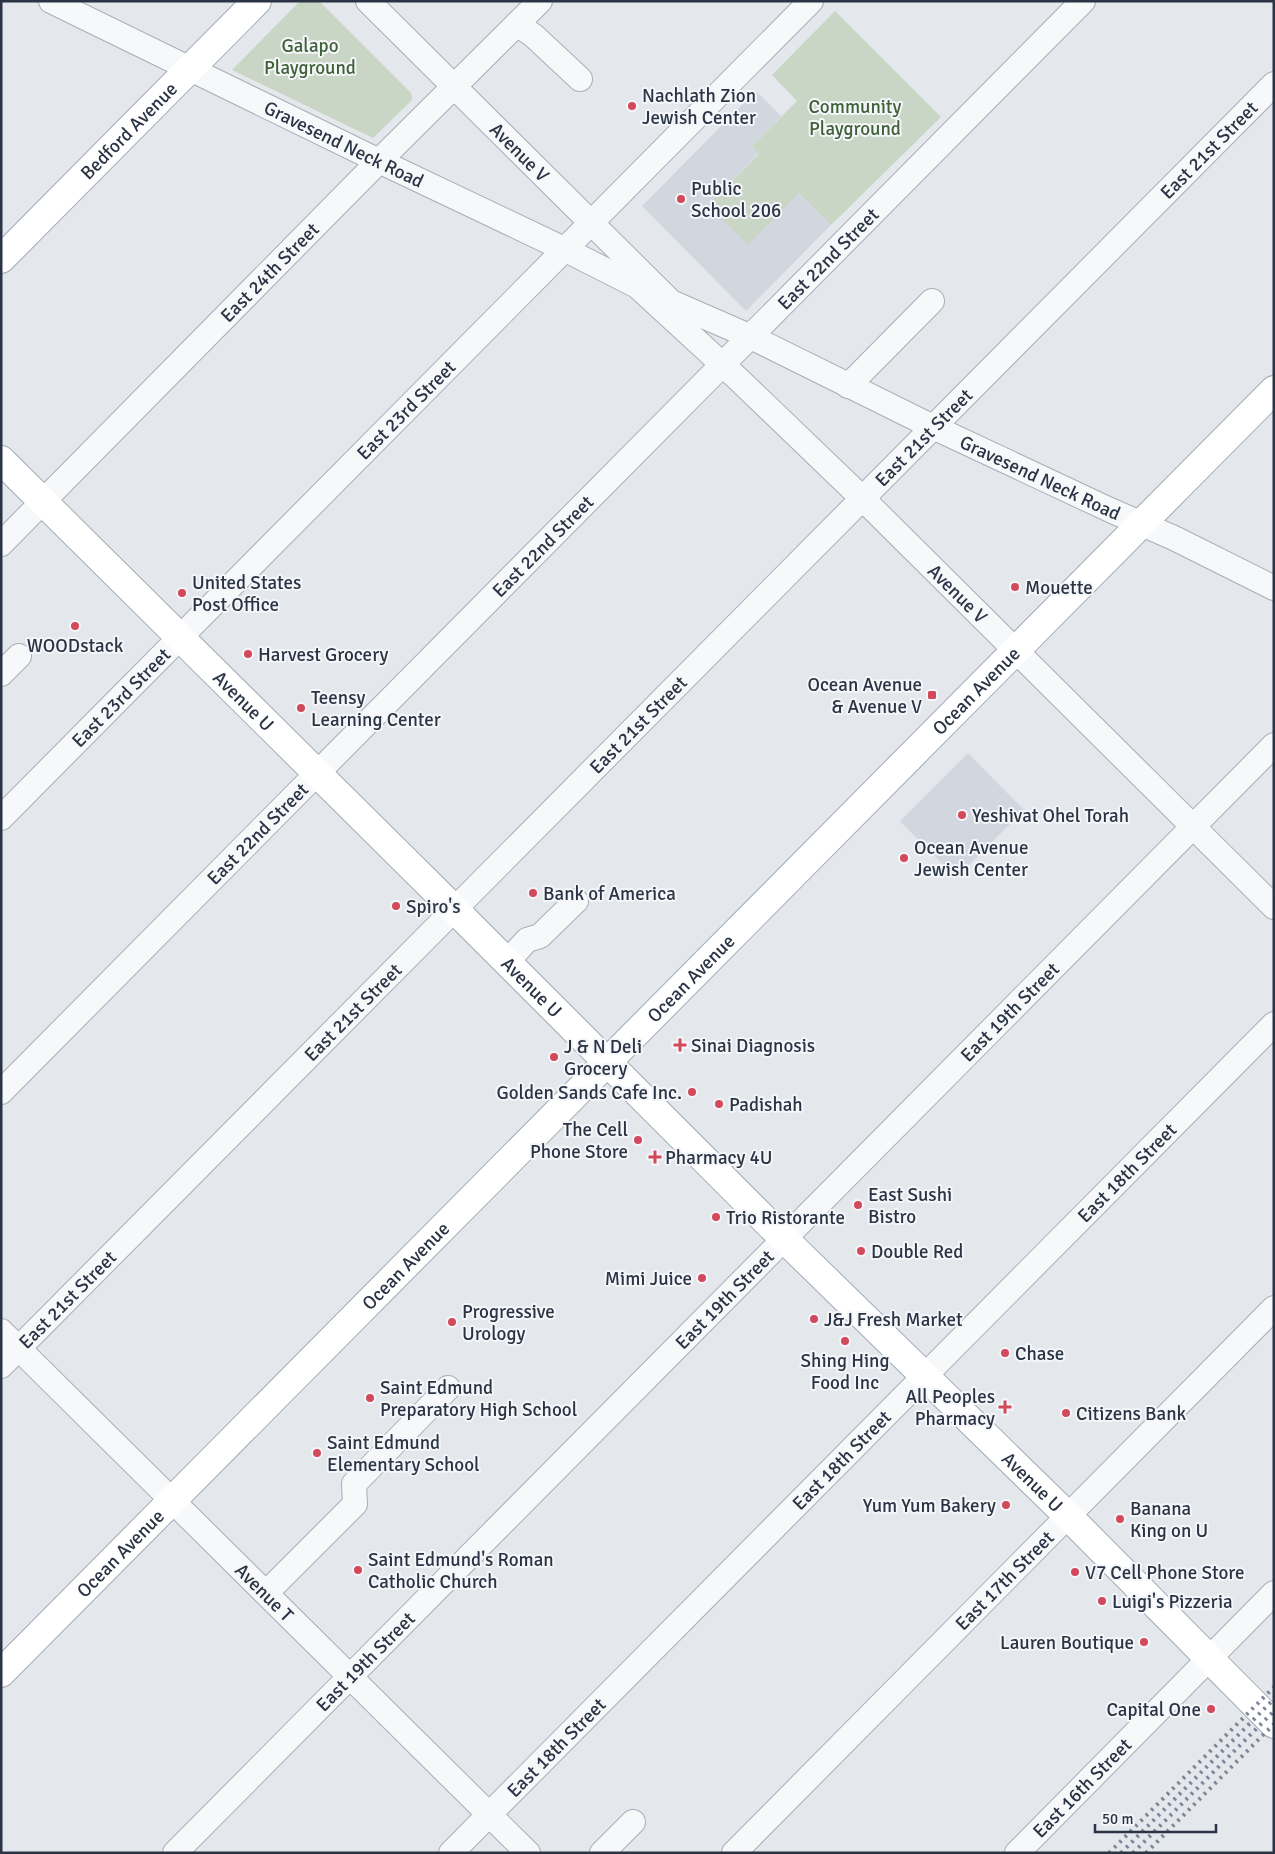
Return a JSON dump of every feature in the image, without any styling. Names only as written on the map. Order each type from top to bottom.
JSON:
[{"type":"main road","name":"Bedford Avenue","points":[[1,260],[257,1]]},
{"type":"main road","name":"Ocean Avenue","points":[[1,1673],[1274,390]]},
{"type":"main road","name":"Avenue U","points":[[1,460],[455,910],[607,1064],[1068,1516],[1274,1724]]},
{"type":"street","name":"Gravesend Neck Road","points":[[51,1],[637,286]]},
{"type":"street","name":"Avenue V","points":[[368,1],[671,302]]},
{"type":"street","name":"East 24th Street","points":[[1,544],[379,161],[540,1]]},
{"type":"street","name":"East 23rd Street","points":[[1,818],[811,1]]},
{"type":"street","name":"East 22nd Street","points":[[1,1092],[751,338],[1083,1]]},
{"type":"street","points":[[518,24],[534,36],[580,79]]},
{"type":"street","name":"East 21st Street","points":[[1,1366],[1274,84]]},
{"type":"street","name":"Avenue V","points":[[637,286],[863,498],[1014,651],[1274,907]]},
{"type":"street","points":[[848,386],[932,301]]},
{"type":"street","name":"Gravesend Neck Road","points":[[671,302],[751,338],[933,427],[1174,538],[1274,588]]},
{"type":"street","points":[[1,674],[20,656]]},
{"type":"street","name":"East 19th Street","points":[[175,1853],[1274,745]]},
{"type":"street","points":[[507,962],[527,940],[540,936],[576,901]]},
{"type":"street","name":"East 18th Street","points":[[451,1853],[1274,1024]]},
{"type":"street","name":"East 17th Street","points":[[734,1853],[1274,1308]]},
{"type":"street","name":"Avenue T","points":[[1,1331],[528,1853]]},
{"type":"street","points":[[266,1593],[355,1504],[354,1484],[448,1388]]},
{"type":"street","name":"East 16th Street","points":[[1017,1853],[1274,1594]]},
{"type":"street","points":[[602,1853],[633,1822]]},
{"type":"shaded area","name":"Public School 206","points":[[756,91],[781,116],[752,146],[759,153],[708,205],[799,193],[831,225],[746,311],[642,206]]},
{"type":"shaded area","name":"Yeshivat Ohel Torah","points":[[968,753],[1024,810],[956,878],[900,821]]},
{"type":"green space","name":"Galapo Playground","points":[[300,1],[319,1],[411,93],[412,100],[373,138],[232,70]]},
{"type":"green space","name":"Community Playground","points":[[835,11],[941,117],[831,225],[799,193],[748,245],[708,205],[759,154],[752,146],[797,101],[772,75]]},
{"type":"railway","points":[[1109,1853],[1274,1687]]},
{"type":"railway","points":[[1121,1853],[1274,1699]]},
{"type":"railway","points":[[1133,1853],[1274,1711]]},
{"type":"railway","points":[[1146,1853],[1274,1724]]},
{"type":"place","name":"Nachlath Zion Jewish Center","points":[[632,106]]},
{"type":"place","name":"Public School 206","points":[[681,199]]},
{"type":"place","name":"Mouette","points":[[1015,587]]},
{"type":"place","name":"United States Post Office","points":[[182,593]]},
{"type":"place","name":"WOODstack","points":[[75,626]]},
{"type":"place","name":"Harvest Grocery","points":[[248,654]]},
{"type":"place","name":"Ocean Avenue & Avenue V","points":[[932,695]]},
{"type":"place","name":"Teensy Learning Center","points":[[301,708]]},
{"type":"place","name":"Yeshivat Ohel Torah","points":[[962,815]]},
{"type":"place","name":"Ocean Avenue Jewish Center","points":[[904,858]]},
{"type":"place","name":"Bank of America","points":[[533,893]]},
{"type":"place","name":"Spiro's","points":[[396,906]]},
{"type":"place","name":"Sinai Diagnosis","points":[[680,1045]]},
{"type":"place","name":"J & N Deli Grocery","points":[[554,1057]]},
{"type":"place","name":"Golden Sands Cafe Inc.","points":[[692,1092]]},
{"type":"place","name":"Padishah","points":[[719,1104]]},
{"type":"place","name":"The Cell Phone Store","points":[[638,1140]]},
{"type":"place","name":"Pharmacy 4U","points":[[655,1157]]},
{"type":"place","name":"East Sushi Bistro","points":[[858,1205]]},
{"type":"place","name":"Trio Ristorante","points":[[716,1217]]},
{"type":"place","name":"Double Red","points":[[861,1251]]},
{"type":"place","name":"Mimi Juice","points":[[702,1278]]},
{"type":"place","name":"J&J Fresh Market","points":[[814,1319]]},
{"type":"place","name":"Progressive Urology","points":[[452,1322]]},
{"type":"place","name":"Shing Hing Food Inc","points":[[845,1341]]},
{"type":"place","name":"Chase","points":[[1005,1353]]},
{"type":"place","name":"Saint Edmund Preparatory High School","points":[[370,1398]]},
{"type":"place","name":"All Peoples Pharmacy","points":[[1005,1407]]},
{"type":"place","name":"Citizens Bank","points":[[1066,1413]]},
{"type":"place","name":"Saint Edmund Elementary School","points":[[317,1453]]},
{"type":"place","name":"Yum Yum Bakery","points":[[1006,1505]]},
{"type":"place","name":"Banana King on U","points":[[1120,1519]]},
{"type":"place","name":"Saint Edmund's Roman Catholic Church","points":[[358,1570]]},
{"type":"place","name":"V7 Cell Phone Store","points":[[1075,1572]]},
{"type":"place","name":"Luigi's Pizzeria","points":[[1102,1601]]},
{"type":"place","name":"Lauren Boutique","points":[[1144,1642]]},
{"type":"place","name":"Capital One","points":[[1211,1709]]}]
